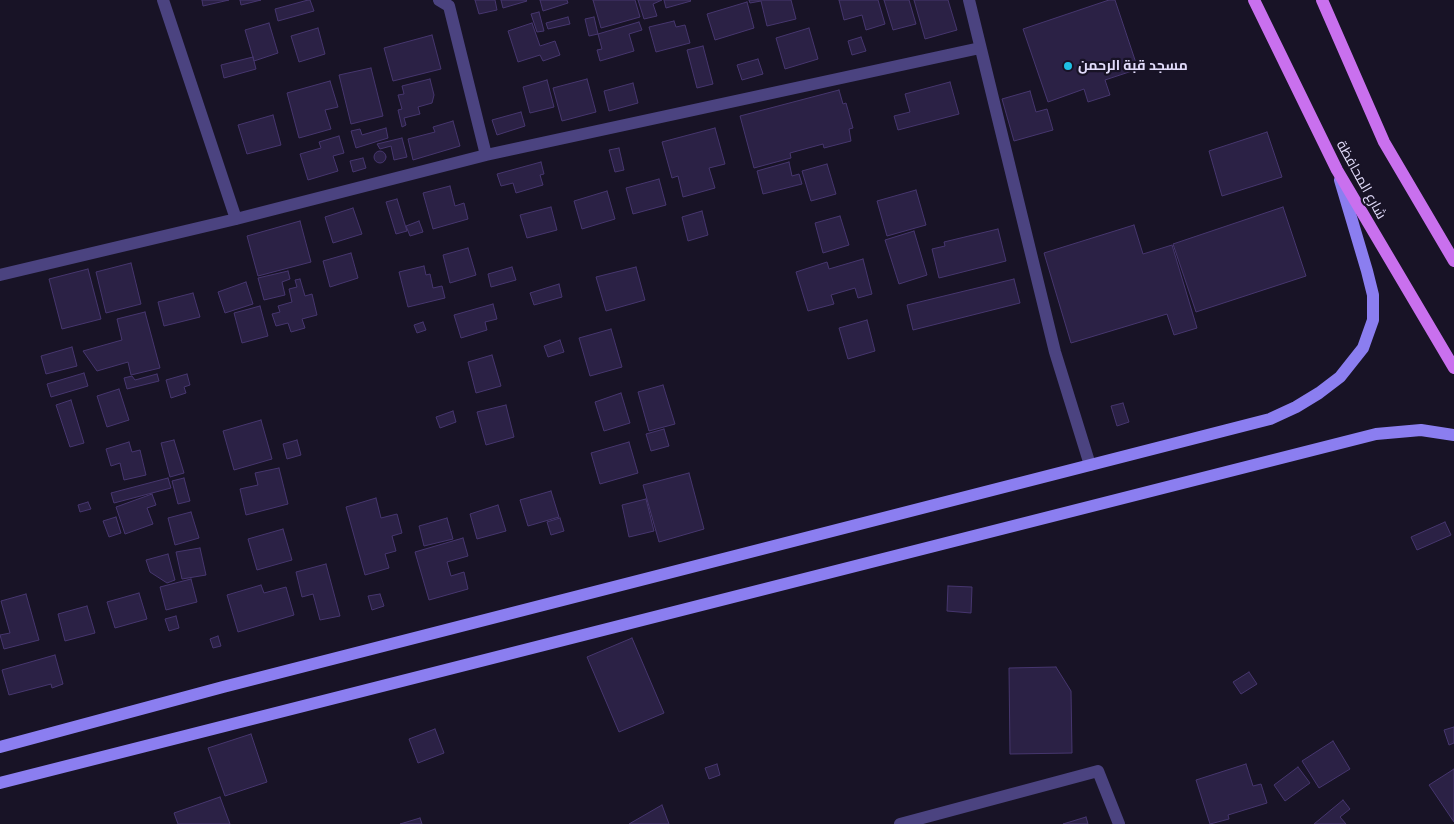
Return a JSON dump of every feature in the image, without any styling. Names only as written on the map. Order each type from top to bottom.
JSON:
[{"type":"main road","name":"شارع المحافظة","points":[[1254,0],[1337,170],[1454,368]]},
{"type":"main road","points":[[1322,0],[1384,142],[1454,261]]},
{"type":"street","points":[[163,0],[236,219]]},
{"type":"street","points":[[439,0],[449,6],[486,155]]},
{"type":"street","points":[[969,0],[1055,352],[1090,465]]},
{"type":"street","points":[[0,275],[236,219],[486,155],[980,48]]},
{"type":"street","points":[[0,747],[242,682],[1270,419],[1320,393],[1340,377],[1365,344],[1373,320],[1373,294],[1337,170]]},
{"type":"street","points":[[0,783],[1376,434],[1421,430],[1454,435]]},
{"type":"street","points":[[900,824],[1098,772],[1119,824]]},
{"type":"building","points":[[202,0],[229,0],[203,6]]},
{"type":"building","points":[[240,0],[261,0],[241,5]]},
{"type":"building","points":[[310,0],[314,11],[278,21],[275,9]]},
{"type":"building","points":[[475,0],[495,0],[497,10],[479,14]]},
{"type":"building","points":[[501,0],[526,0],[527,1],[503,8]]},
{"type":"building","points":[[540,0],[567,0],[568,3],[543,11]]},
{"type":"building","points":[[593,0],[635,0],[640,17],[601,28]]},
{"type":"building","points":[[638,0],[662,0],[653,4],[657,16],[644,19]]},
{"type":"building","points":[[664,0],[690,0],[691,1],[666,8]]},
{"type":"building","points":[[749,0],[791,0],[796,19],[767,26],[761,1],[750,3]]},
{"type":"building","points":[[839,0],[878,0],[885,24],[866,30],[862,15],[844,20]]},
{"type":"building","points":[[884,0],[909,0],[916,24],[893,30]]},
{"type":"building","points":[[914,0],[948,0],[957,30],[925,39]]},
{"type":"building","points":[[1109,0],[1115,0],[1138,69],[1105,80],[1110,95],[1088,102],[1084,89],[1048,102],[1023,29]]},
{"type":"building","points":[[747,2],[754,28],[715,40],[707,14]]},
{"type":"building","points":[[539,12],[544,31],[537,32],[531,14]]},
{"type":"building","points":[[568,17],[570,24],[548,29],[546,23]]},
{"type":"building","points":[[594,17],[598,34],[589,36],[585,19]]},
{"type":"building","points":[[674,21],[676,27],[685,25],[690,43],[656,52],[649,27]]},
{"type":"building","points":[[639,22],[642,30],[629,34],[634,51],[600,61],[597,50],[602,49],[598,34]]},
{"type":"building","points":[[269,23],[278,53],[254,61],[245,30]]},
{"type":"building","points":[[532,23],[540,46],[555,41],[560,55],[543,61],[540,55],[518,62],[508,31]]},
{"type":"building","points":[[318,28],[325,54],[299,62],[291,36]]},
{"type":"building","points":[[809,28],[818,59],[785,69],[776,38]]},
{"type":"building","points":[[432,35],[441,69],[393,81],[384,48]]},
{"type":"building","points":[[861,37],[866,51],[852,55],[848,41]]},
{"type":"building","points":[[703,46],[713,84],[697,88],[687,50]]},
{"type":"building","points":[[253,57],[256,69],[224,78],[221,65]]},
{"type":"building","points":[[758,59],[763,74],[742,80],[737,65]]},
{"type":"building","points":[[371,68],[383,116],[351,124],[339,75]]},
{"type":"building","points":[[430,79],[434,95],[432,103],[418,107],[420,114],[404,118],[406,125],[402,127],[398,110],[402,109],[398,95],[404,94],[402,86]]},
{"type":"building","points":[[587,79],[596,112],[562,121],[553,88]]},
{"type":"building","points":[[547,80],[554,107],[530,113],[523,87]]},
{"type":"building","points":[[330,81],[338,107],[325,110],[331,129],[299,138],[287,93]]},
{"type":"building","points":[[950,82],[959,114],[898,130],[894,116],[910,112],[905,94]]},
{"type":"building","points":[[633,83],[638,103],[609,111],[604,91]]},
{"type":"building","points":[[839,90],[843,104],[846,103],[853,128],[849,129],[851,141],[824,148],[823,144],[790,153],[791,158],[754,168],[740,116]]},
{"type":"building","points":[[1030,91],[1036,112],[1047,109],[1053,130],[1014,141],[1002,99]]},
{"type":"building","points":[[521,112],[525,126],[497,135],[492,120]]},
{"type":"building","points":[[273,115],[281,145],[247,154],[238,125]]},
{"type":"building","points":[[453,121],[460,146],[413,160],[408,139],[435,132],[433,127]]},
{"type":"building","points":[[386,128],[388,138],[356,148],[351,131],[360,129],[362,135]]},
{"type":"building","points":[[715,128],[725,164],[709,168],[715,188],[683,197],[678,176],[672,178],[662,142]]},
{"type":"building","points":[[1267,132],[1282,177],[1222,196],[1209,151]]},
{"type":"building","points":[[339,136],[344,153],[333,156],[338,171],[308,180],[300,154],[321,148],[319,142]]},
{"type":"building","points":[[402,138],[407,157],[394,160],[391,146],[380,149],[377,144]]},
{"type":"building","points":[[619,148],[624,170],[615,172],[609,150]]},
{"type":"building","points":[[378,151],[382,151],[386,157],[382,163],[378,163],[374,159],[374,155]]},
{"type":"building","points":[[363,158],[366,168],[353,172],[350,161]]},
{"type":"building","points":[[541,162],[544,174],[540,175],[543,185],[516,193],[513,183],[501,186],[497,174]]},
{"type":"building","points":[[789,162],[792,176],[799,174],[802,184],[763,194],[757,171]]},
{"type":"building","points":[[827,164],[836,194],[811,201],[802,171]]},
{"type":"building","points":[[659,179],[666,205],[633,214],[626,188]]},
{"type":"building","points":[[450,186],[455,206],[464,203],[468,219],[433,229],[423,193]]},
{"type":"building","points":[[916,190],[926,225],[887,236],[877,201]]},
{"type":"building","points":[[607,191],[615,219],[582,229],[574,201]]},
{"type":"building","points":[[397,199],[407,231],[396,234],[386,202]]},
{"type":"building","points":[[551,207],[557,230],[527,238],[520,215]]},
{"type":"building","points":[[1283,207],[1306,276],[1196,312],[1173,244]]},
{"type":"building","points":[[353,208],[362,234],[333,243],[325,217]]},
{"type":"building","points":[[702,211],[708,235],[688,241],[682,217]]},
{"type":"building","points":[[840,216],[849,245],[823,253],[815,223]]},
{"type":"building","points":[[300,221],[311,262],[258,276],[247,236]]},
{"type":"building","points":[[419,221],[423,232],[410,236],[406,226]]},
{"type":"building","points":[[1134,225],[1143,254],[1172,245],[1197,328],[1174,335],[1167,314],[1071,343],[1044,253]]},
{"type":"building","points":[[998,229],[1006,261],[939,278],[932,249],[945,246],[944,242]]},
{"type":"building","points":[[914,231],[927,275],[899,284],[885,240]]},
{"type":"building","points":[[468,248],[476,275],[450,283],[443,255]]},
{"type":"building","points":[[351,253],[358,278],[330,287],[323,261]]},
{"type":"building","points":[[863,259],[872,294],[858,298],[855,288],[831,295],[834,304],[808,311],[796,272],[827,262],[829,269]]},
{"type":"building","points":[[131,263],[141,304],[106,313],[96,272]]},
{"type":"building","points":[[424,266],[426,275],[430,274],[433,288],[442,286],[445,298],[408,307],[399,272]]},
{"type":"building","points":[[512,267],[516,280],[491,287],[488,274]]},
{"type":"building","points":[[636,267],[645,300],[606,311],[596,277]]},
{"type":"building","points":[[88,269],[101,319],[62,329],[49,279]]},
{"type":"building","points":[[288,271],[290,279],[282,282],[285,295],[264,300],[258,278]]},
{"type":"building","points":[[300,279],[305,296],[312,294],[317,315],[302,319],[305,328],[291,332],[288,323],[276,326],[272,314],[280,312],[278,306],[292,302],[289,289],[297,287],[295,280]]},
{"type":"building","points":[[1014,279],[1020,303],[913,330],[907,305]]},
{"type":"building","points":[[246,282],[253,304],[225,313],[218,292]]},
{"type":"building","points":[[559,284],[562,297],[534,305],[530,293]]},
{"type":"building","points":[[193,293],[200,317],[164,326],[158,302]]},
{"type":"building","points":[[493,304],[497,319],[485,322],[487,330],[461,338],[454,315]]},
{"type":"building","points":[[260,306],[268,336],[242,343],[234,313]]},
{"type":"building","points":[[145,312],[160,368],[131,375],[128,362],[97,371],[83,351],[122,340],[117,319]]},
{"type":"building","points":[[867,320],[875,351],[848,359],[839,328]]},
{"type":"building","points":[[423,322],[426,330],[417,333],[414,325]]},
{"type":"building","points":[[611,329],[622,367],[590,376],[579,338]]},
{"type":"building","points":[[560,340],[564,352],[548,357],[544,346]]},
{"type":"building","points":[[72,347],[77,366],[46,374],[41,356]]},
{"type":"building","points":[[492,355],[501,386],[476,393],[468,362]]},
{"type":"building","points":[[84,373],[88,386],[51,397],[47,384]]},
{"type":"building","points":[[157,374],[159,381],[127,389],[124,378],[132,376],[135,380]]},
{"type":"building","points":[[187,374],[190,385],[184,387],[186,393],[171,398],[166,380]]},
{"type":"building","points":[[663,385],[675,424],[649,431],[638,392]]},
{"type":"building","points":[[119,389],[129,420],[107,427],[97,396]]},
{"type":"building","points":[[621,393],[630,423],[604,431],[595,402]]},
{"type":"building","points":[[71,400],[84,443],[70,447],[56,405]]},
{"type":"building","points":[[1123,403],[1129,422],[1117,426],[1111,406]]},
{"type":"building","points":[[506,405],[514,437],[486,445],[477,412]]},
{"type":"building","points":[[453,411],[456,422],[440,428],[436,417]]},
{"type":"building","points":[[261,420],[272,459],[234,470],[223,431]]},
{"type":"building","points":[[664,429],[669,446],[651,451],[646,434]]},
{"type":"building","points":[[174,440],[184,473],[170,477],[161,443]]},
{"type":"building","points":[[297,440],[301,455],[287,459],[283,444]]},
{"type":"building","points":[[129,442],[132,452],[140,450],[146,475],[124,480],[120,463],[111,466],[106,449]]},
{"type":"building","points":[[629,442],[638,473],[600,484],[591,453]]},
{"type":"building","points":[[279,468],[288,504],[246,515],[240,489],[258,485],[255,473]]},
{"type":"building","points":[[689,473],[704,529],[659,542],[643,485]]},
{"type":"building","points":[[168,478],[171,488],[114,503],[111,493]]},
{"type":"building","points":[[184,478],[190,501],[178,504],[172,481]]},
{"type":"building","points":[[551,491],[559,517],[528,526],[520,500]]},
{"type":"building","points":[[152,494],[156,505],[147,508],[153,524],[125,534],[116,507]]},
{"type":"building","points":[[376,498],[381,518],[397,514],[402,533],[392,536],[396,551],[385,554],[389,568],[365,575],[346,507]]},
{"type":"building","points":[[646,499],[654,531],[629,537],[622,505]]},
{"type":"building","points":[[88,502],[91,509],[80,512],[78,505]]},
{"type":"building","points":[[498,505],[506,531],[477,539],[470,514]]},
{"type":"building","points":[[191,512],[199,538],[175,545],[168,518]]},
{"type":"building","points":[[116,517],[121,533],[109,537],[103,521]]},
{"type":"building","points":[[447,518],[453,539],[424,546],[419,526]]},
{"type":"building","points":[[560,518],[564,531],[551,535],[547,522]]},
{"type":"building","points":[[1445,522],[1451,535],[1417,550],[1411,537]]},
{"type":"building","points":[[283,529],[292,560],[257,570],[248,539]]},
{"type":"building","points":[[463,538],[468,556],[447,562],[451,576],[464,572],[468,589],[429,600],[415,552]]},
{"type":"building","points":[[200,548],[206,575],[182,579],[176,552]]},
{"type":"building","points":[[168,554],[175,580],[167,583],[150,572],[146,560]]},
{"type":"building","points":[[326,564],[340,616],[320,620],[313,594],[302,597],[296,572]]},
{"type":"building","points":[[191,579],[197,602],[166,610],[160,587]]},
{"type":"building","points":[[261,585],[264,593],[286,587],[294,615],[238,632],[227,595]]},
{"type":"building","points":[[948,586],[972,587],[971,613],[947,611]]},
{"type":"building","points":[[139,593],[147,619],[115,628],[107,602]]},
{"type":"building","points":[[26,594],[39,640],[4,649],[0,635],[10,633],[1,601]]},
{"type":"building","points":[[380,594],[384,606],[372,610],[368,596]]},
{"type":"building","points":[[87,606],[95,633],[65,641],[58,614]]},
{"type":"building","points":[[176,616],[179,628],[169,631],[165,619]]},
{"type":"building","points":[[218,636],[221,646],[213,648],[210,639]]},
{"type":"building","points":[[632,638],[664,713],[619,732],[587,657]]},
{"type":"building","points":[[55,655],[63,684],[52,688],[51,684],[9,695],[2,670]]},
{"type":"building","points":[[1056,667],[1071,691],[1072,753],[1010,754],[1009,668]]},
{"type":"building","points":[[1249,672],[1257,684],[1241,694],[1233,682]]},
{"type":"building","points":[[1454,727],[1454,743],[1449,745],[1444,730]]},
{"type":"building","points":[[435,729],[444,753],[418,763],[409,739]]},
{"type":"building","points":[[251,734],[267,782],[225,796],[208,748]]},
{"type":"building","points":[[1333,741],[1350,769],[1319,788],[1302,761]]},
{"type":"building","points":[[717,764],[720,775],[709,779],[705,768]]},
{"type":"building","points":[[1246,764],[1253,786],[1261,784],[1267,803],[1228,815],[1229,819],[1210,824],[1196,780]]},
{"type":"building","points":[[1298,767],[1310,783],[1285,801],[1274,785]]},
{"type":"building","points":[[1454,769],[1454,822],[1429,785]]},
{"type":"building","points":[[220,797],[230,824],[178,824],[174,813]]},
{"type":"building","points":[[1343,800],[1350,809],[1340,817],[1346,824],[1314,824]]},
{"type":"building","points":[[662,805],[669,824],[629,824]]},
{"type":"building","points":[[1086,817],[1088,824],[1063,824]]},
{"type":"building","points":[[420,818],[422,824],[400,824]]},
{"type":"place","name":"مسجد قبة الرحمن","points":[[1068,66]]}]
